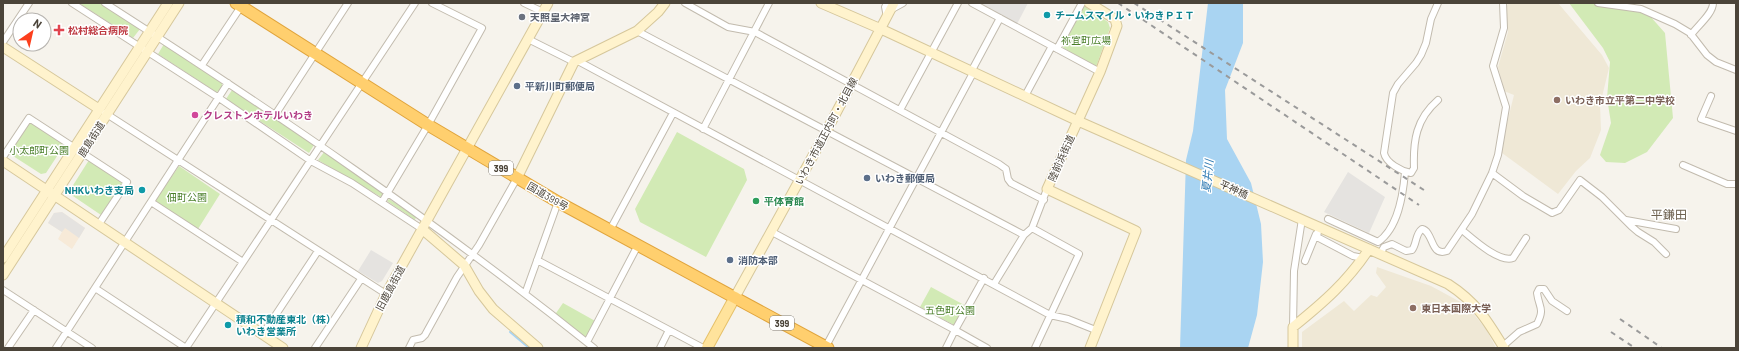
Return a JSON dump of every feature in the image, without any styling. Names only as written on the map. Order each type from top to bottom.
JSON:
[{"type":"highway","name":"国道399号","points":[[240,4],[428,125],[517,178],[558,202],[735,297],[826,348]]},
{"type":"main road","points":[[707,348],[735,297]]},
{"type":"street","points":[[3,42],[29,3]]},
{"type":"street","points":[[72,3],[219,98],[311,161],[352,183],[422,229],[464,265],[479,291],[493,309],[538,348]]},
{"type":"street","points":[[105,3],[228,83],[427,220],[594,348]]},
{"type":"street","name":"鹿島街道","points":[[3,258],[51,192],[79,150],[143,48],[149,31],[168,3]]},
{"type":"street","name":"鹿島街道","points":[[143,48],[157,37],[179,3]]},
{"type":"street","points":[[275,115],[348,3]]},
{"type":"street","points":[[95,288],[186,348],[415,3]]},
{"type":"street","points":[[382,202],[428,125],[482,28],[432,3]]},
{"type":"street","points":[[524,3],[543,12]]},
{"type":"street","points":[[427,220],[548,3]]},
{"type":"street","points":[[409,348],[413,340],[422,338],[425,335],[464,265],[479,245],[517,178],[576,62],[637,31],[658,12],[664,3]]},
{"type":"street","points":[[685,3],[728,27],[755,32],[941,132],[999,164],[1006,169],[1008,179],[1011,183],[1044,200]]},
{"type":"street","points":[[704,129],[769,3]]},
{"type":"street","points":[[821,3],[881,29],[1078,121]]},
{"type":"street","points":[[890,8],[903,3]]},
{"type":"street","points":[[900,110],[958,3]]},
{"type":"street","points":[[972,3],[1100,72]]},
{"type":"street","points":[[1025,96],[1082,3]]},
{"type":"street","name":"陸前浜街道","points":[[1089,3],[1115,19],[1117,26],[1100,72],[1047,189],[1136,231],[1098,331],[1090,348]]},
{"type":"street","points":[[1438,3],[1431,18],[1426,43],[1421,55],[1398,84],[1392,98],[1384,153],[1388,160],[1405,172],[1411,173],[1414,168],[1413,152],[1415,136],[1426,112],[1438,100]]},
{"type":"street","points":[[1380,254],[1384,247],[1392,244],[1403,250],[1412,250],[1418,232],[1422,229],[1428,232],[1434,246],[1438,251],[1447,251],[1472,214],[1492,173],[1498,154],[1506,107],[1494,66],[1504,28],[1503,3]]},
{"type":"street","points":[[1598,3],[1641,9],[1682,27],[1691,35],[1707,55],[1716,62],[1736,70]]},
{"type":"street","points":[[1691,35],[1709,13],[1713,3]]},
{"type":"street","points":[[202,66],[240,4]]},
{"type":"street","name":"いわき市道正内町・北目線","points":[[735,297],[852,84],[881,29],[890,8]]},
{"type":"street","points":[[826,348],[917,179],[1000,18]]},
{"type":"street","points":[[637,31],[826,132],[1024,235]]},
{"type":"street","points":[[528,39],[576,62],[704,129],[984,278],[1050,315],[1068,319],[1098,331]]},
{"type":"street","points":[[3,47],[270,221],[386,294]]},
{"type":"street","points":[[56,348],[228,83]]},
{"type":"street","points":[[1711,96],[1701,119],[1736,131]]},
{"type":"street","points":[[610,230],[673,113]]},
{"type":"street","points":[[3,158],[29,118],[79,150],[127,182],[102,222]]},
{"type":"street","name":"平神橋","points":[[1078,121],[1300,218],[1318,230],[1361,240],[1369,249],[1448,284],[1462,293],[1483,314],[1503,347]]},
{"type":"street","points":[[3,161],[283,348]]},
{"type":"street","points":[[1683,165],[1727,184],[1736,184]]},
{"type":"street","points":[[1328,219],[1361,240],[1378,242],[1387,235],[1396,217],[1403,194],[1405,172]]},
{"type":"street","points":[[1492,173],[1523,196],[1552,213],[1559,210],[1580,180],[1602,197],[1638,232],[1654,242],[1666,254]]},
{"type":"street","points":[[994,284],[1024,235],[1032,228],[1047,189]]},
{"type":"street","name":"鹿島街道","points":[[3,275],[51,192]]},
{"type":"street","points":[[151,202],[243,262]]},
{"type":"street","points":[[525,294],[558,202]]},
{"type":"street","points":[[1293,348],[1294,271],[1300,218]]},
{"type":"street","name":"旧鹿島街道","points":[[361,348],[386,294],[427,220]]},
{"type":"street","points":[[1626,220],[1676,229]]},
{"type":"street","points":[[1032,228],[1079,254],[1035,348]]},
{"type":"street","points":[[1318,230],[1320,238],[1353,256],[1363,258]]},
{"type":"street","points":[[1305,261],[1318,230]]},
{"type":"street","points":[[1462,230],[1494,254],[1504,259],[1513,258],[1526,238]]},
{"type":"street","points":[[772,232],[987,348]]},
{"type":"street","points":[[587,342],[638,245]]},
{"type":"street","points":[[1293,327],[1330,297],[1350,276],[1369,249]]},
{"type":"street","points":[[263,334],[318,251]]},
{"type":"street","points":[[537,260],[703,348]]},
{"type":"street","points":[[946,348],[984,278]]},
{"type":"street","points":[[315,348],[361,279]]},
{"type":"street","points":[[1503,347],[1519,332],[1537,324],[1542,306],[1537,293],[1539,289],[1544,289],[1552,300],[1567,311]]},
{"type":"street","points":[[3,290],[92,348]]},
{"type":"street","points":[[8,348],[34,310]]},
{"type":"street","points":[[660,348],[669,330]]},
{"type":"shaded area","points":[[979,3],[1028,3],[1017,24]]},
{"type":"shaded area","name":"いわき市立平第二中学校","points":[[1508,3],[1558,3],[1602,55],[1609,68],[1600,105],[1601,130],[1590,158],[1576,171],[1558,194],[1502,153],[1514,95],[1504,91],[1498,67],[1508,32],[1506,9]]},
{"type":"shaded area","points":[[1348,172],[1385,197],[1369,233],[1324,212]]},
{"type":"shaded area","points":[[62,212],[85,228],[72,249],[58,239],[62,232],[48,223],[54,213]]},
{"type":"shaded area","points":[[62,212],[85,228],[79,238],[65,228],[62,232],[48,223],[54,213]]},
{"type":"shaded area","points":[[371,250],[393,263],[382,281],[378,283],[358,271]]},
{"type":"shaded area","name":"東日本国際大学","points":[[1377,267],[1431,286],[1466,305],[1486,329],[1496,348],[1302,348],[1302,332],[1344,301],[1354,311],[1371,295],[1377,297],[1386,287],[1376,273]]},
{"type":"green space","points":[[79,3],[100,3],[140,29],[133,38]]},
{"type":"green space","points":[[1569,3],[1630,3],[1642,7],[1665,33],[1673,118],[1647,152],[1625,163],[1606,162],[1600,155],[1611,123],[1607,98],[1610,62],[1603,48]]},
{"type":"green space","name":"祢宜町広場","points":[[1084,6],[1108,22],[1110,28],[1096,67],[1062,47]]},
{"type":"green space","points":[[164,44],[222,83],[220,91],[216,92],[158,54]]},
{"type":"green space","points":[[232,90],[314,145],[309,153],[226,99]]},
{"type":"green space","name":"小太郎町公園","points":[[32,122],[65,144],[46,173],[41,174],[10,154],[29,123]]},
{"type":"green space","points":[[677,132],[744,169],[747,180],[706,257],[640,222],[635,209]]},
{"type":"green space","points":[[325,151],[384,193],[381,197],[318,160]]},
{"type":"green space","name":"小太郎町公園","points":[[89,160],[122,181],[122,184],[101,215],[70,194],[70,190]]},
{"type":"green space","name":"佃町公園","points":[[179,166],[220,194],[198,229],[155,201]]},
{"type":"green space","points":[[389,199],[416,217],[415,220],[387,201]]},
{"type":"green space","name":"五色町公園","points":[[931,287],[966,306],[957,324],[954,325],[920,307]]},
{"type":"green space","points":[[563,303],[597,322],[587,342],[554,316]]},
{"type":"water","name":"夏井川","points":[[1208,3],[1243,3],[1243,43],[1225,90],[1227,139],[1251,183],[1261,224],[1263,262],[1257,315],[1248,348],[1180,348],[1186,160],[1193,131]]},
{"type":"waterway","points":[[510,332],[529,348]]},
{"type":"railway","points":[[1118,3],[1419,205]]},
{"type":"railway","points":[[1134,3],[1427,192]]},
{"type":"railway","points":[[1620,319],[1662,348]]},
{"type":"railway","points":[[1611,332],[1635,348]]},
{"type":"place","name":"チームスマイル・いわきＰＩＴ","points":[[1047,15]]},
{"type":"place","name":"天照皇大神宮","points":[[522,17]]},
{"type":"place","name":"松村総合病院","points":[[59,30]]},
{"type":"place","name":"平新川町郵便局","points":[[517,86]]},
{"type":"place","name":"いわき市立平第二中学校","points":[[1557,100]]},
{"type":"place","name":"クレストンホテルいわき","points":[[195,115]]},
{"type":"place","name":"いわき郵便局","points":[[867,178]]},
{"type":"place","name":"NHKいわき支局","points":[[142,190]]},
{"type":"place","name":"平体育館","points":[[756,201]]},
{"type":"place","name":"消防本部","points":[[730,260]]},
{"type":"place","name":"東日本国際大学","points":[[1413,308]]},
{"type":"place","name":"積和不動産東北（株） いわき営業所","points":[[228,325]]},
{"type":"district","name":"平鎌田","points":[[1669,214]]}]
